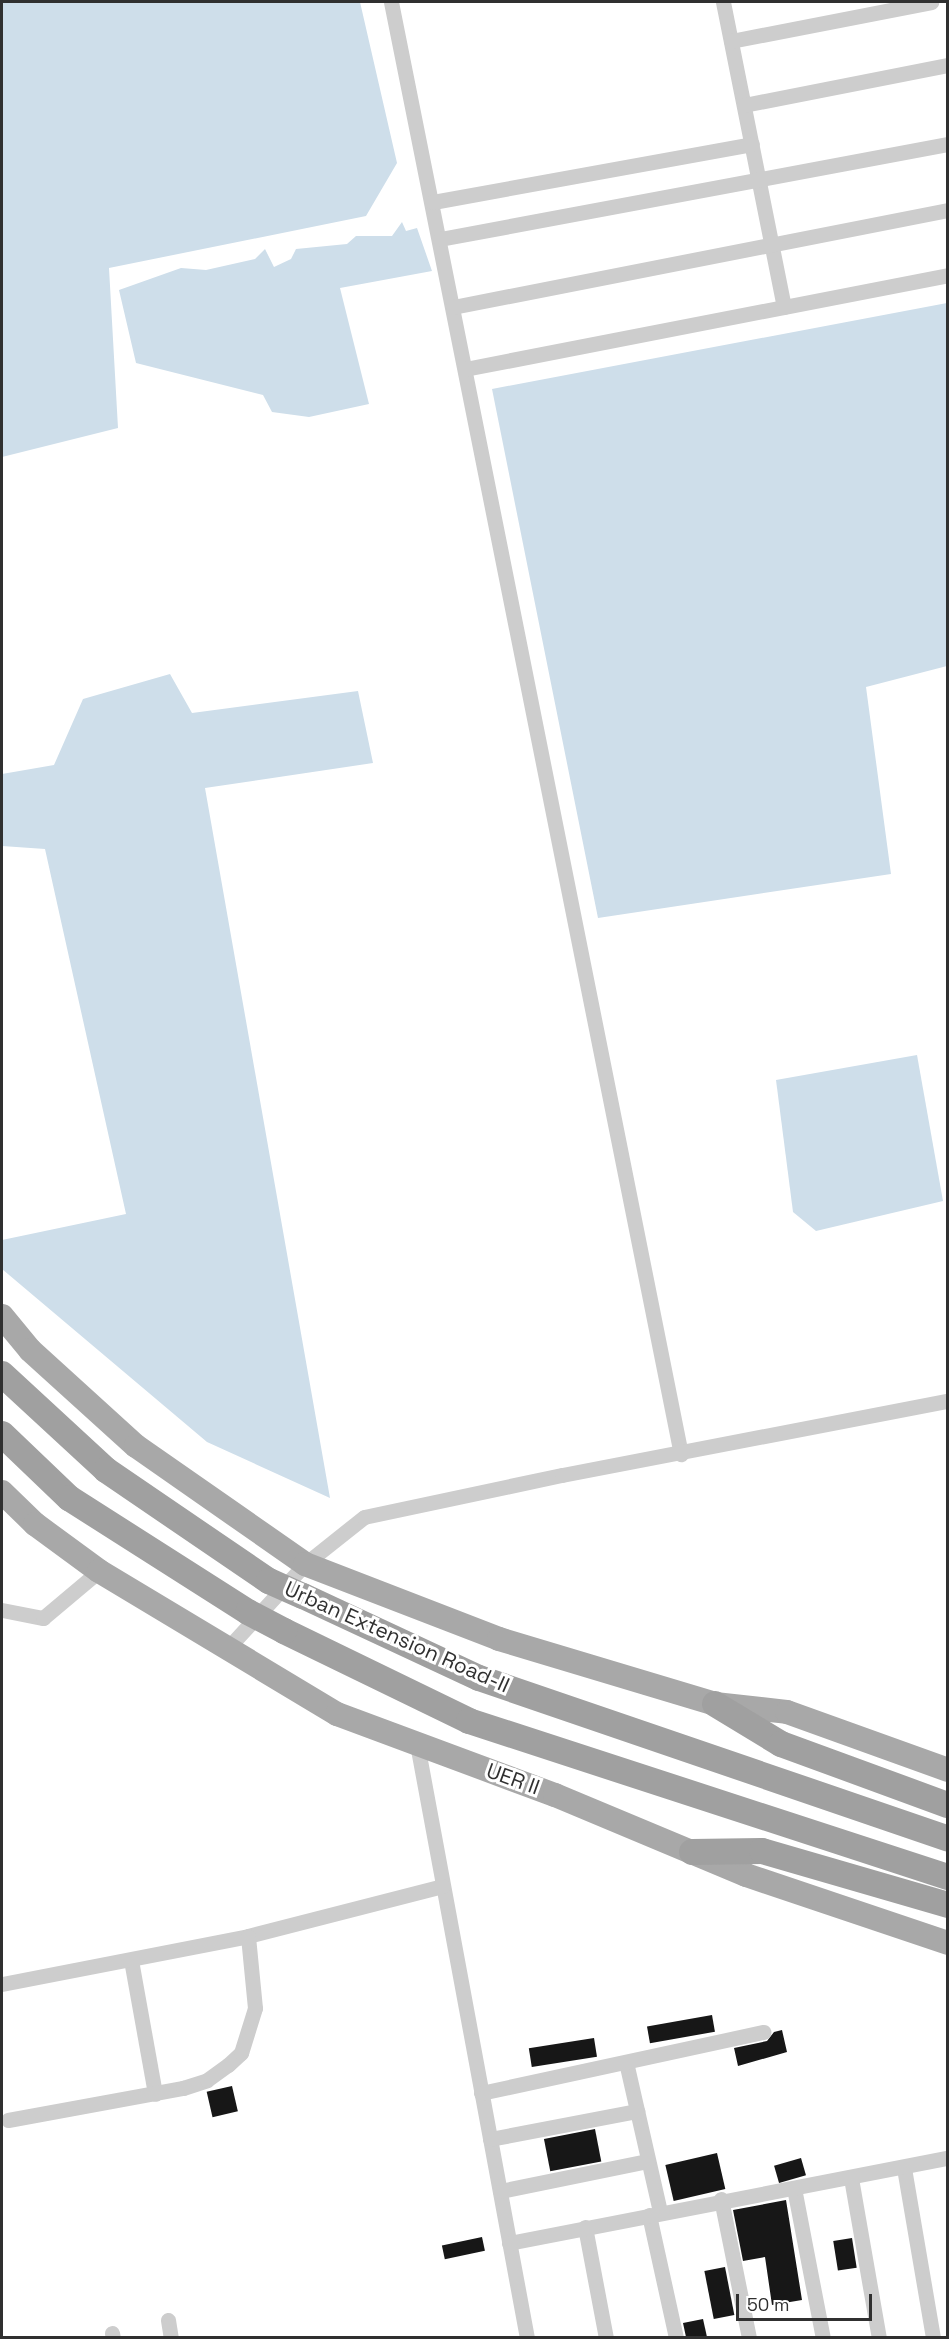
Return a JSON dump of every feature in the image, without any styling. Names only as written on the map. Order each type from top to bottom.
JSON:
[{"type":"highway","name":"Urban Extension Road-II","points":[[2,1374],[106,1470],[286,1588],[479,1678],[948,1839]]},
{"type":"highway","name":"Urban Extension Road-II","points":[[2,1434],[69,1498],[251,1615],[469,1721],[948,1877]]},
{"type":"highway","points":[[715,1704],[781,1744],[948,1805]]},
{"type":"highway","points":[[692,1852],[762,1851],[948,1905]]},
{"type":"main road","points":[[2,1316],[30,1350],[136,1446],[305,1564],[499,1639],[715,1704],[787,1712],[948,1770]]},
{"type":"main road","name":"UER II","points":[[2,1492],[34,1524],[99,1571],[337,1714],[555,1795],[746,1875],[948,1943]]},
{"type":"street","points":[[391,2],[433,202],[589,1009],[681,1454]]},
{"type":"street","points":[[723,2],[784,307]]},
{"type":"street","points":[[731,41],[931,2]]},
{"type":"street","points":[[744,105],[948,65]]},
{"type":"street","points":[[433,202],[752,144]]},
{"type":"street","points":[[440,239],[948,144]]},
{"type":"street","points":[[453,307],[948,210]]},
{"type":"street","points":[[465,369],[948,275]]},
{"type":"street","points":[[227,1649],[251,1615],[286,1588],[305,1564],[364,1517],[948,1401]]},
{"type":"street","points":[[2,1610],[43,1618],[99,1571]]},
{"type":"street","points":[[417,1744],[527,2337]]},
{"type":"street","points":[[2,1984],[248,1936],[443,1886]]},
{"type":"street","points":[[8,2120],[155,2094],[207,2080],[241,2052],[255,2008],[248,1936]]},
{"type":"street","points":[[132,1960],[155,2094]]},
{"type":"street","points":[[481,2093],[764,2032]]},
{"type":"street","points":[[626,2062],[648,2161],[654,2214],[676,2337]]},
{"type":"street","points":[[490,2139],[637,2111]]},
{"type":"street","points":[[509,2242],[721,2199],[851,2178],[948,2158]]},
{"type":"street","points":[[500,2191],[648,2161]]},
{"type":"street","points":[[904,2168],[933,2337]]},
{"type":"street","points":[[851,2178],[879,2337]]},
{"type":"street","points":[[794,2188],[823,2337]]},
{"type":"street","points":[[721,2199],[749,2337]]},
{"type":"street","points":[[585,2228],[606,2337]]},
{"type":"street","points":[[168,2320],[171,2337]]},
{"type":"water","points":[[2,2],[360,2],[397,163],[366,216],[109,268],[118,428],[2,457]]},
{"type":"water","points":[[402,222],[406,231],[417,228],[432,271],[340,288],[369,404],[309,417],[272,412],[263,395],[136,363],[119,290],[181,268],[206,270],[255,259],[265,249],[274,267],[291,259],[296,249],[347,244],[356,236],[392,236]]},
{"type":"water","points":[[947,303],[947,666],[866,687],[891,874],[598,918],[492,389]]},
{"type":"water","points":[[170,674],[192,713],[358,691],[373,763],[205,788],[330,1498],[207,1442],[2,1269],[2,1240],[126,1214],[45,849],[2,846],[2,774],[54,765],[83,699]]},
{"type":"water","points":[[917,1055],[943,1201],[816,1231],[793,1212],[776,1080]]},
{"type":"building","points":[[712,2015],[715,2032],[650,2043],[647,2026]]},
{"type":"building","points":[[782,2030],[787,2052],[738,2066],[734,2048],[767,2041],[774,2032]]},
{"type":"building","points":[[594,2038],[597,2057],[532,2067],[529,2048]]},
{"type":"building","points":[[232,2086],[238,2111],[213,2117],[207,2092]]},
{"type":"building","points":[[595,2129],[601,2161],[550,2171],[544,2139]]},
{"type":"building","points":[[717,2153],[725,2189],[674,2201],[665,2165]]},
{"type":"building","points":[[801,2158],[806,2175],[779,2183],[774,2166]]},
{"type":"building","points":[[786,2200],[802,2300],[772,2305],[765,2257],[743,2261],[733,2210]]},
{"type":"building","points":[[482,2237],[485,2251],[445,2259],[442,2246]]},
{"type":"building","points":[[852,2238],[857,2268],[838,2271],[833,2241]]},
{"type":"building","points":[[725,2267],[734,2315],[714,2319],[704,2271]]},
{"type":"building","points":[[703,2319],[707,2337],[686,2337],[683,2323]]}]
